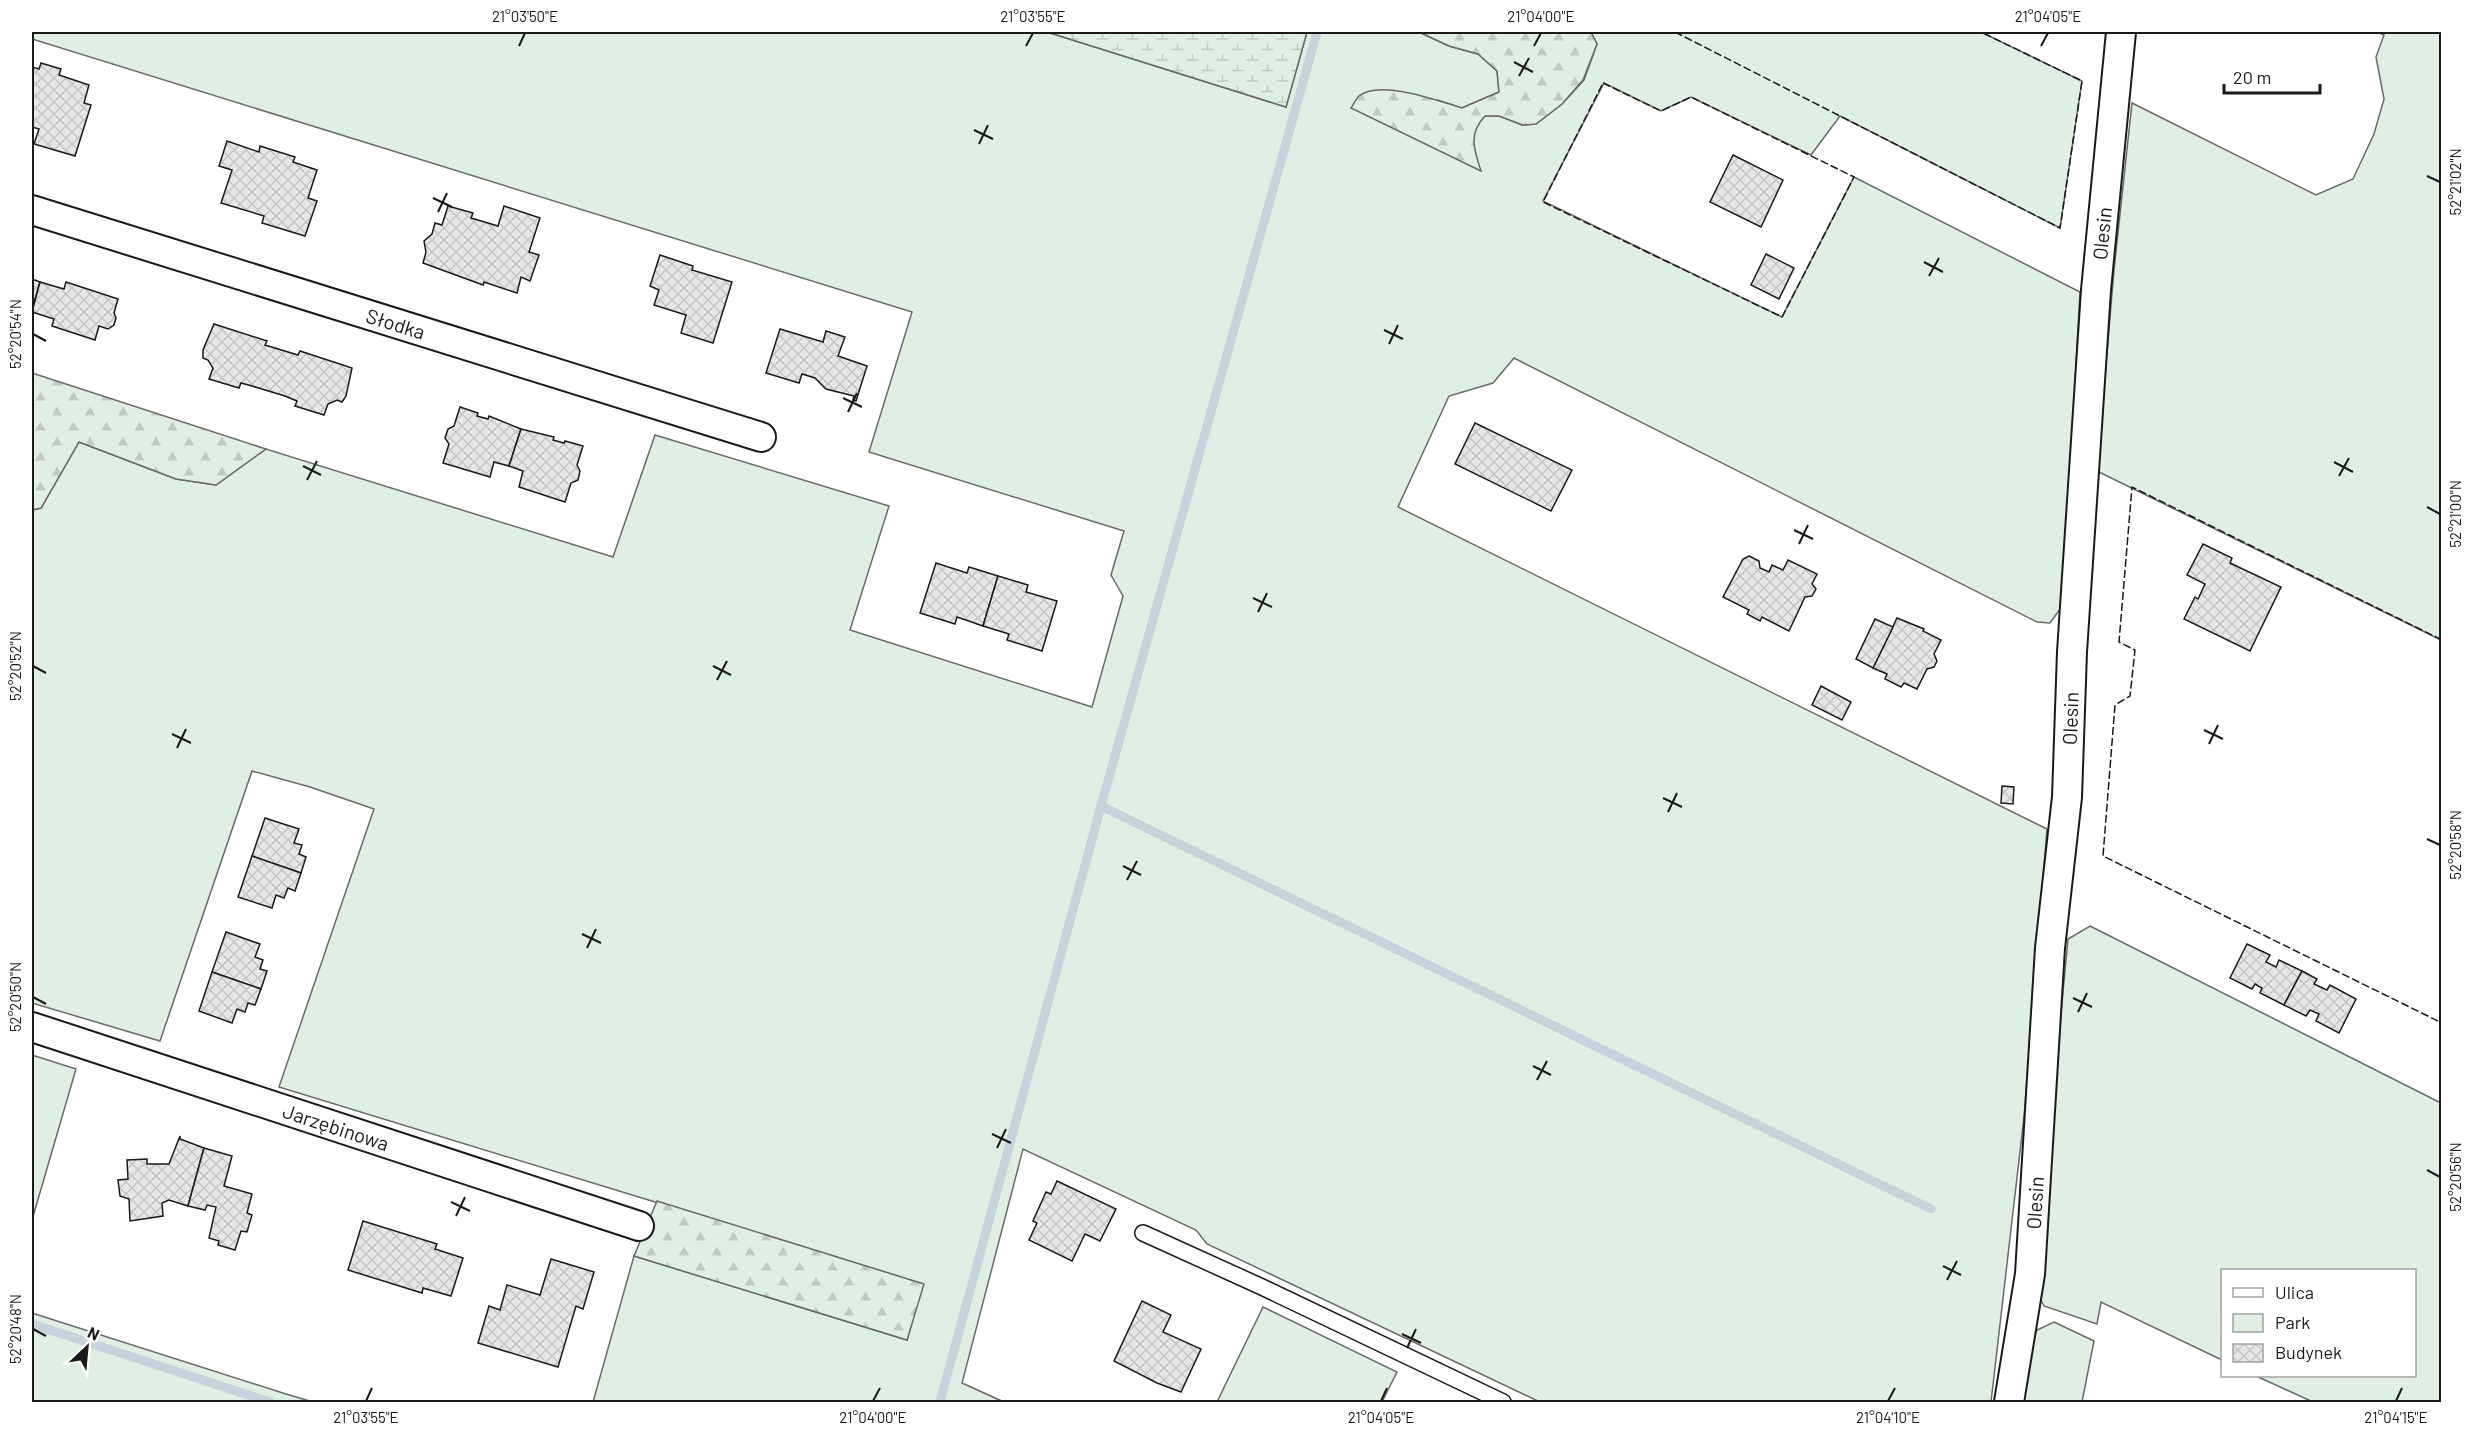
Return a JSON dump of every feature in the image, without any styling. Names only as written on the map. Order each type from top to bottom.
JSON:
[{"type":"street","name":"Olesin","points":[[2009,1402],[2030,1274],[2050,948],[2067,797],[2072,652],[2096,290],[2121,32]]},
{"type":"street","name":"Słodka","points":[[32,210],[761,437]]},
{"type":"street","name":"Jarzębinowa","points":[[32,1027],[639,1226]]},
{"type":"lane","points":[[1143,1233],[1503,1402]]},
{"type":"green space","points":[[32,32],[1047,32],[1286,107],[1307,32],[1419,32],[1449,46],[1478,54],[1497,71],[1499,92],[1462,108],[1438,100],[1480,170],[1475,155],[1474,135],[1480,122],[1485,116],[1499,116],[1522,125],[1536,124],[1562,104],[1584,80],[1597,44],[1591,32],[1981,32],[2082,81],[2060,228],[1840,116],[1811,155],[1691,97],[1661,111],[1604,83],[1543,201],[1782,317],[1854,177],[2080,292],[2063,605],[2050,623],[2037,622],[1514,358],[1493,383],[1449,396],[1398,507],[2047,829],[2024,1117],[1991,1402],[1540,1402],[1207,1244],[1196,1230],[1023,1149],[962,1383],[1004,1402],[593,1402],[634,1256],[907,1340],[923,1284],[279,1087],[374,809],[310,787],[252,771],[160,1041],[32,1003],[32,510],[41,508],[79,442],[176,479],[216,485],[266,449],[613,557],[655,435],[889,506],[850,630],[1092,707],[1123,596],[1111,575],[1124,531],[869,452],[912,312],[32,39]]},
{"type":"green space","points":[[1047,32],[1307,32],[1286,107]]},
{"type":"green space","points":[[1419,32],[1591,32],[1597,44],[1583,80],[1562,104],[1536,124],[1523,125],[1499,116],[1485,116],[1474,135],[1481,171],[1351,108],[1359,96],[1369,91],[1395,90],[1462,108],[1499,92],[1497,71],[1478,54],[1449,46]]},
{"type":"green space","points":[[2377,32],[2441,32],[2441,640],[2097,471],[2114,270],[2132,103],[2316,195],[2353,179],[2374,134],[2384,99],[2376,57],[2384,35]]},
{"type":"green space","points":[[32,373],[266,449],[216,485],[176,479],[79,442],[41,508],[32,510]]},
{"type":"green space","points":[[2090,926],[2441,1103],[2441,1402],[2313,1402],[2258,1377],[2416,1377],[2416,1269],[2221,1269],[2221,1360],[2101,1302],[2097,1324],[2044,1306],[2035,1289],[2068,939]]},
{"type":"green space","points":[[32,1055],[76,1069],[32,1220]]},
{"type":"green space","points":[[657,1201],[924,1284],[907,1340],[634,1256]]},
{"type":"green space","points":[[1263,1307],[1397,1372],[1382,1402],[1217,1402]]},
{"type":"green space","points":[[32,1313],[286,1394],[313,1402],[32,1402]]},
{"type":"green space","points":[[2054,1322],[2094,1341],[2082,1402],[2023,1402],[2031,1343],[2037,1330]]},
{"type":"building","points":[[41,63],[61,69],[59,75],[89,85],[84,103],[91,105],[75,156],[34,144],[39,129],[32,127],[32,67],[39,69]]},
{"type":"building","points":[[227,141],[259,152],[260,146],[295,157],[293,162],[317,170],[308,198],[317,201],[305,236],[262,223],[264,216],[221,203],[232,170],[219,166]]},
{"type":"building","points":[[1733,155],[1783,180],[1761,227],[1710,202]]},
{"type":"building","points":[[448,206],[473,213],[471,218],[498,226],[504,206],[540,218],[529,252],[539,255],[530,281],[521,277],[517,293],[484,282],[483,285],[423,263],[426,252],[424,241],[432,234],[435,223],[442,225]]},
{"type":"building","points":[[1766,254],[1794,268],[1779,299],[1751,285]]},
{"type":"building","points":[[660,255],[693,266],[692,270],[732,282],[713,343],[681,333],[686,315],[654,305],[659,290],[650,286]]},
{"type":"building","points":[[32,279],[40,282],[32,310]]},
{"type":"building","points":[[40,282],[64,289],[66,282],[118,299],[114,313],[116,318],[114,325],[108,329],[99,326],[95,340],[52,326],[54,319],[32,312]]},
{"type":"building","points":[[214,324],[267,341],[265,345],[298,355],[300,351],[352,368],[346,396],[342,402],[337,400],[328,404],[324,415],[295,406],[297,401],[285,396],[241,383],[239,388],[209,379],[213,368],[208,360],[203,358],[203,350]]},
{"type":"building","points":[[780,329],[823,342],[826,331],[845,337],[838,356],[867,366],[856,401],[853,400],[854,396],[826,389],[815,378],[802,374],[799,383],[766,373]]},
{"type":"building","points":[[460,407],[478,413],[477,416],[488,419],[489,416],[521,429],[509,466],[494,462],[490,477],[443,463],[449,444],[445,438],[448,429],[454,426]]},
{"type":"building","points":[[1475,423],[1572,470],[1551,511],[1455,464]]},
{"type":"building","points":[[521,429],[554,437],[553,440],[583,446],[577,465],[580,471],[578,480],[571,483],[565,502],[519,487],[523,471],[509,466]]},
{"type":"building","points":[[2203,544],[2232,558],[2230,563],[2281,587],[2250,651],[2184,619],[2195,597],[2198,599],[2205,584],[2187,575]]},
{"type":"building","points":[[1749,556],[1759,561],[1760,568],[1769,572],[1772,565],[1783,570],[1788,560],[1817,574],[1812,584],[1816,589],[1812,596],[1805,597],[1789,631],[1762,617],[1760,621],[1747,614],[1749,610],[1723,597],[1743,559]]},
{"type":"building","points":[[936,563],[967,573],[969,567],[998,576],[983,626],[957,617],[955,624],[920,613]]},
{"type":"building","points":[[998,576],[1028,585],[1026,592],[1057,601],[1042,651],[1007,640],[1009,634],[983,626]]},
{"type":"building","points":[[1897,618],[1924,629],[1923,631],[1941,640],[1934,654],[1937,661],[1934,667],[1927,669],[1917,689],[1904,683],[1901,687],[1885,679],[1887,674],[1873,668]]},
{"type":"building","points":[[1875,619],[1893,627],[1873,668],[1856,659]]},
{"type":"building","points":[[1821,686],[1851,702],[1842,720],[1812,705]]},
{"type":"building","points":[[2002,786],[2014,787],[2013,804],[2001,803]]},
{"type":"building","points":[[265,818],[299,829],[294,843],[302,845],[299,854],[306,857],[301,873],[252,856]]},
{"type":"building","points":[[252,856],[301,873],[295,891],[288,888],[284,898],[276,895],[272,908],[238,897]]},
{"type":"building","points":[[226,932],[260,944],[255,957],[263,960],[260,969],[267,971],[261,989],[212,972]]},
{"type":"building","points":[[2247,944],[2270,955],[2266,962],[2276,967],[2279,960],[2302,971],[2284,1005],[2260,993],[2262,988],[2255,984],[2252,989],[2230,978]]},
{"type":"building","points":[[2302,971],[2317,979],[2314,984],[2327,990],[2330,985],[2356,999],[2339,1033],[2316,1021],[2319,1014],[2310,1010],[2306,1016],[2284,1005]]},
{"type":"building","points":[[212,972],[261,989],[255,1005],[248,1003],[245,1012],[237,1009],[232,1023],[199,1011]]},
{"type":"building","points":[[180,1136],[180,1139],[204,1148],[188,1206],[169,1200],[162,1203],[163,1216],[130,1221],[129,1199],[120,1196],[118,1180],[128,1179],[127,1160],[147,1159],[147,1164],[169,1164]]},
{"type":"building","points":[[204,1148],[232,1156],[224,1186],[252,1194],[247,1213],[252,1215],[247,1232],[241,1231],[235,1250],[218,1245],[219,1241],[209,1238],[216,1207],[207,1205],[205,1210],[188,1206]]},
{"type":"building","points":[[1057,1181],[1116,1209],[1100,1241],[1085,1234],[1072,1261],[1029,1240],[1037,1223],[1033,1221],[1046,1192],[1051,1194]]},
{"type":"building","points":[[363,1221],[437,1244],[435,1249],[463,1258],[451,1296],[423,1288],[422,1293],[348,1270]]},
{"type":"building","points":[[551,1259],[594,1272],[583,1309],[576,1306],[558,1367],[478,1343],[489,1306],[500,1310],[507,1285],[540,1295]]},
{"type":"building","points":[[1142,1301],[1171,1315],[1163,1332],[1201,1349],[1181,1392],[1157,1383],[1114,1361]]},
{"type":"waterway","points":[[940,1402],[1101,806],[1317,32]]},
{"type":"waterway","points":[[1101,806],[1931,1209]]},
{"type":"waterway","points":[[32,1324],[270,1402]]},
{"type":"fence","points":[[1675,32],[2060,228],[2082,81],[1981,32]]},
{"type":"fence","points":[[1603,83],[1661,111],[1691,97],[1854,177],[1782,317],[1543,202],[1603,83]]},
{"type":"fence","points":[[2442,640],[2132,487],[2119,642],[2135,650],[2130,696],[2115,705],[2103,856],[2442,1023]]}]
